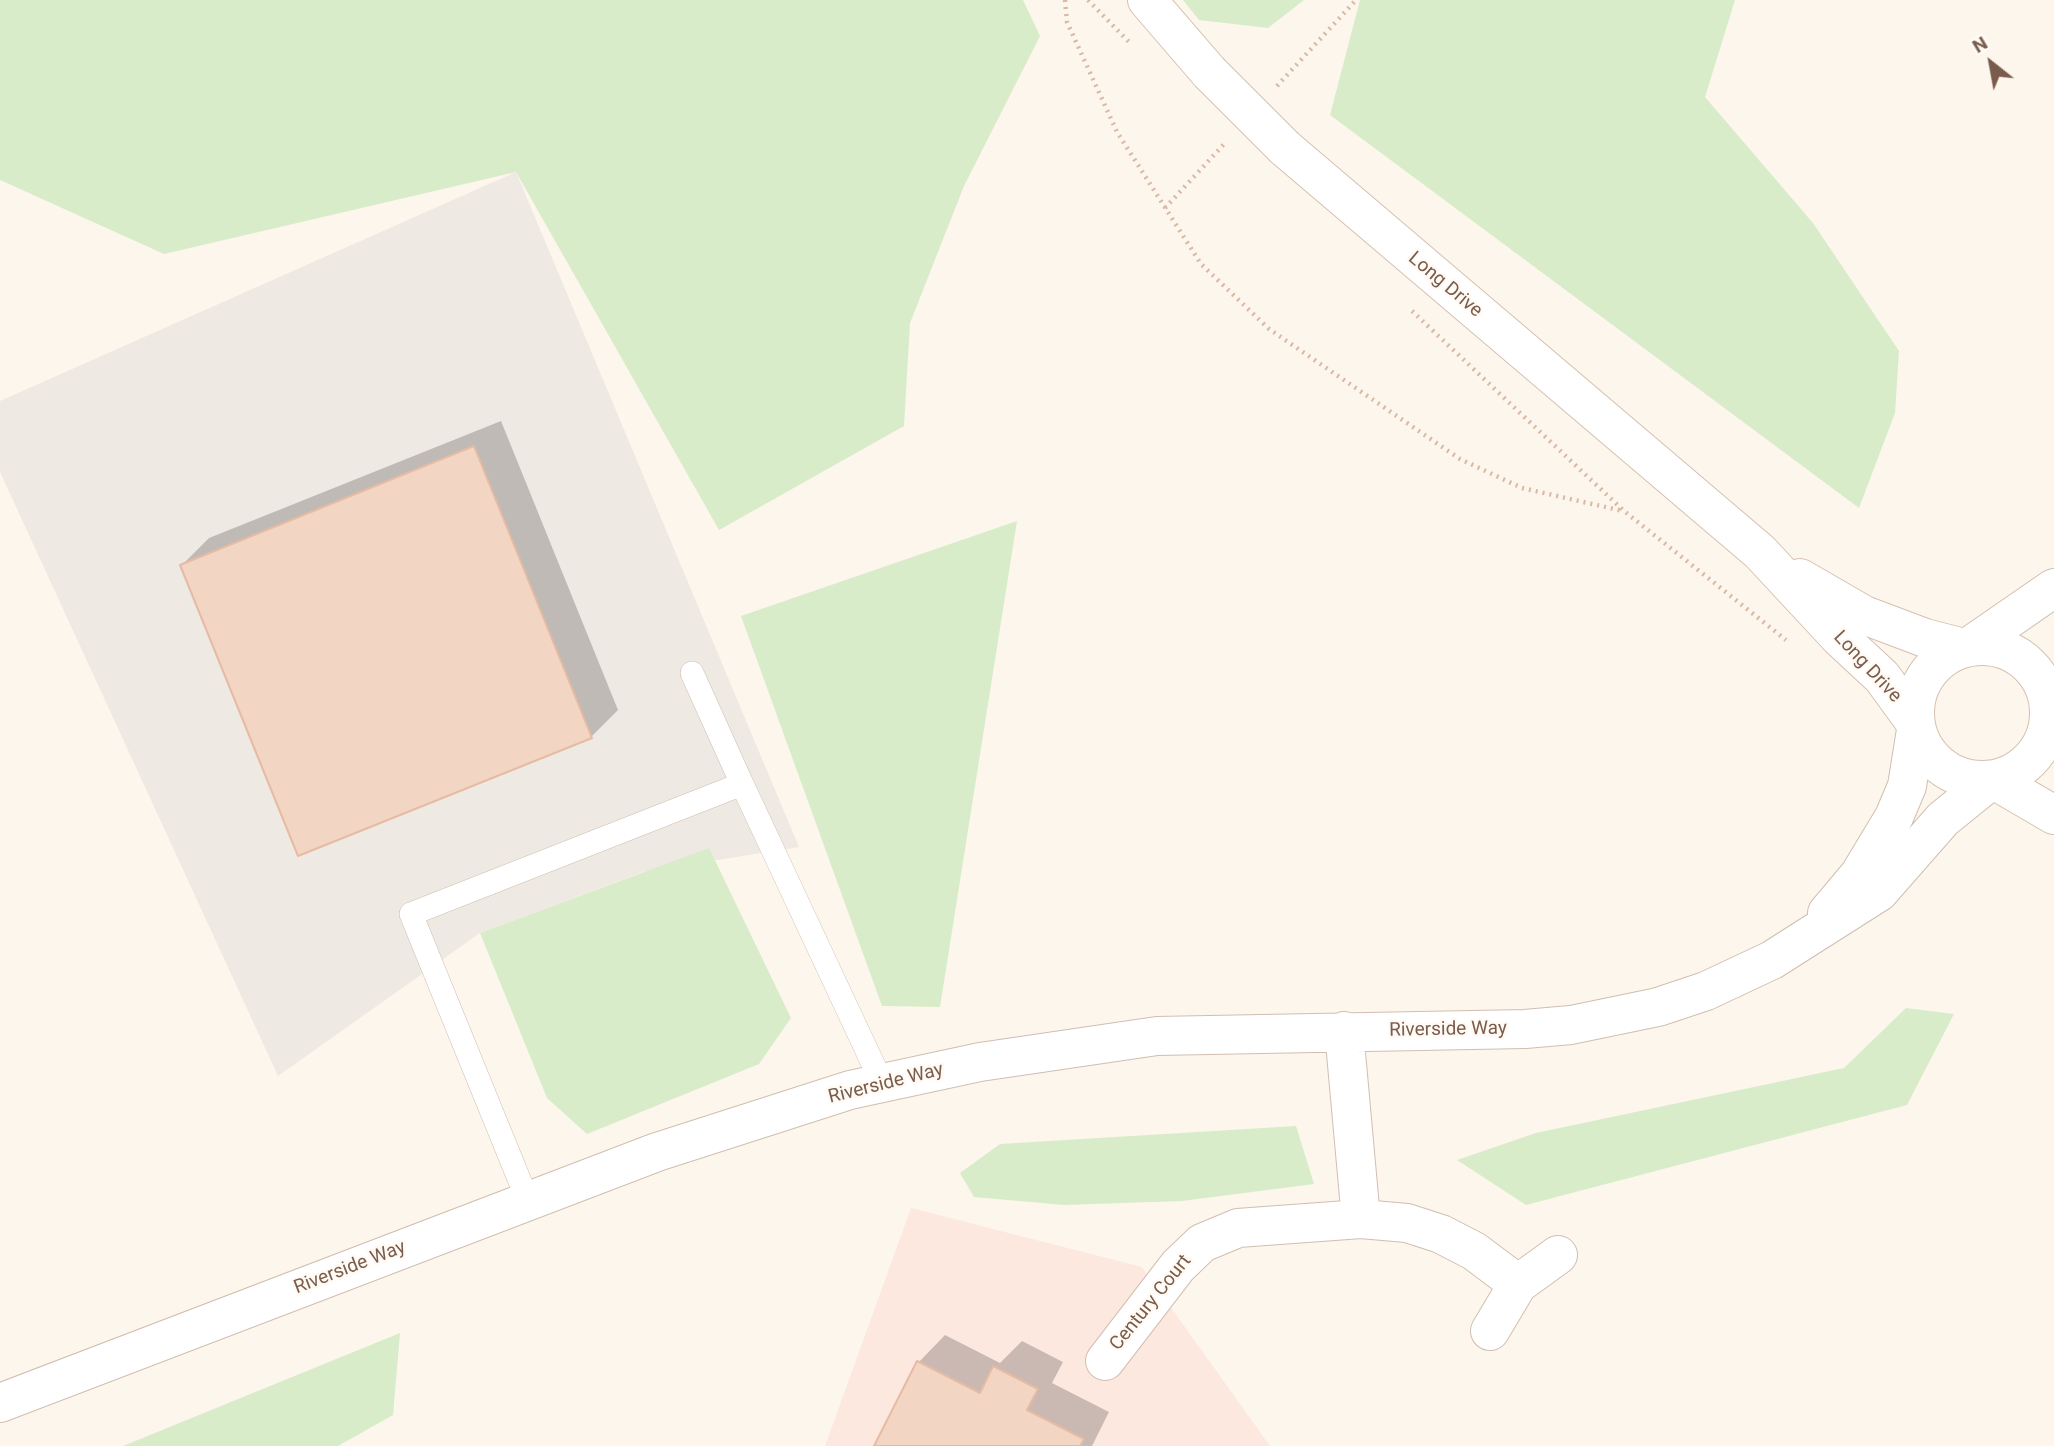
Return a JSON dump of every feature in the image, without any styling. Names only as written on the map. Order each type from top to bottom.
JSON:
[{"type":"street","name":"Long Drive","points":[[1147,0],[1209,72],[1285,148],[1760,552],[1882,677],[1915,726]]},
{"type":"street","name":"Long Drive","points":[[1760,552],[1864,615],[1924,638],[1967,647]]},
{"type":"street","points":[[1967,647],[1993,646],[2016,654],[2034,669],[2046,689],[2052,712],[2045,739],[2033,758],[2016,772],[1992,780],[1970,780],[1952,774],[1929,755],[1915,726],[1915,702],[1921,684],[1931,668],[1946,655],[1967,647],[2054,588]]},
{"type":"street","name":"Riverside Way","points":[[1806,939],[1858,875],[1894,817],[1907,786],[1915,726]]},
{"type":"street","points":[[1992,780],[2054,815]]},
{"type":"street","name":"Riverside Way","points":[[0,1404],[657,1152],[850,1090],[980,1062],[1157,1036],[1525,1029],[1619,1017],[1706,991],[1772,960],[1878,892],[1943,818],[1992,780]]},
{"type":"street","points":[[1344,1031],[1361,1219]]},
{"type":"street","name":"Century Court","points":[[1105,1361],[1178,1266],[1202,1243],[1238,1228],[1361,1219],[1407,1223],[1441,1234],[1474,1251],[1518,1284]]},
{"type":"street","points":[[1490,1331],[1518,1284],[1558,1255]]},
{"type":"lane","points":[[692,673],[882,1083]]},
{"type":"lane","points":[[528,1200],[411,914],[742,784]]},
{"type":"path","points":[[1065,0],[1066,22],[1117,132],[1201,264],[1269,329],[1460,459],[1522,488],[1623,512],[1405,304]]},
{"type":"shaded area","points":[[516,172],[799,847],[643,872],[480,933],[278,1076],[0,472],[0,401]]},
{"type":"shaded area","points":[[911,1208],[1142,1267],[1270,1446],[825,1446]]},
{"type":"green space","points":[[0,0],[1023,0],[1040,36],[964,186],[910,323],[904,426],[719,530],[516,172],[164,254],[0,180]]},
{"type":"green space","points":[[1183,0],[1304,0],[1268,28],[1199,20]]},
{"type":"green space","points":[[1360,0],[1735,0],[1705,97],[1813,223],[1899,351],[1895,413],[1859,508],[1330,115]]},
{"type":"green space","points":[[1017,521],[940,1007],[882,1006],[741,616]]},
{"type":"green space","points":[[709,848],[791,1018],[759,1064],[587,1134],[547,1098],[480,933]]},
{"type":"green space","points":[[1906,1008],[1954,1014],[1907,1105],[1526,1205],[1457,1160],[1536,1133],[1844,1068]]},
{"type":"green space","points":[[1296,1126],[1314,1184],[1182,1201],[1064,1205],[974,1197],[960,1173],[1000,1144]]},
{"type":"green space","points":[[400,1333],[393,1415],[338,1446],[123,1446]]},
{"type":"building","points":[[474,446],[592,738],[298,856],[180,565]]},
{"type":"building","points":[[917,1361],[980,1393],[993,1366],[1038,1389],[1027,1410],[1084,1439],[1080,1446],[874,1446]]}]
